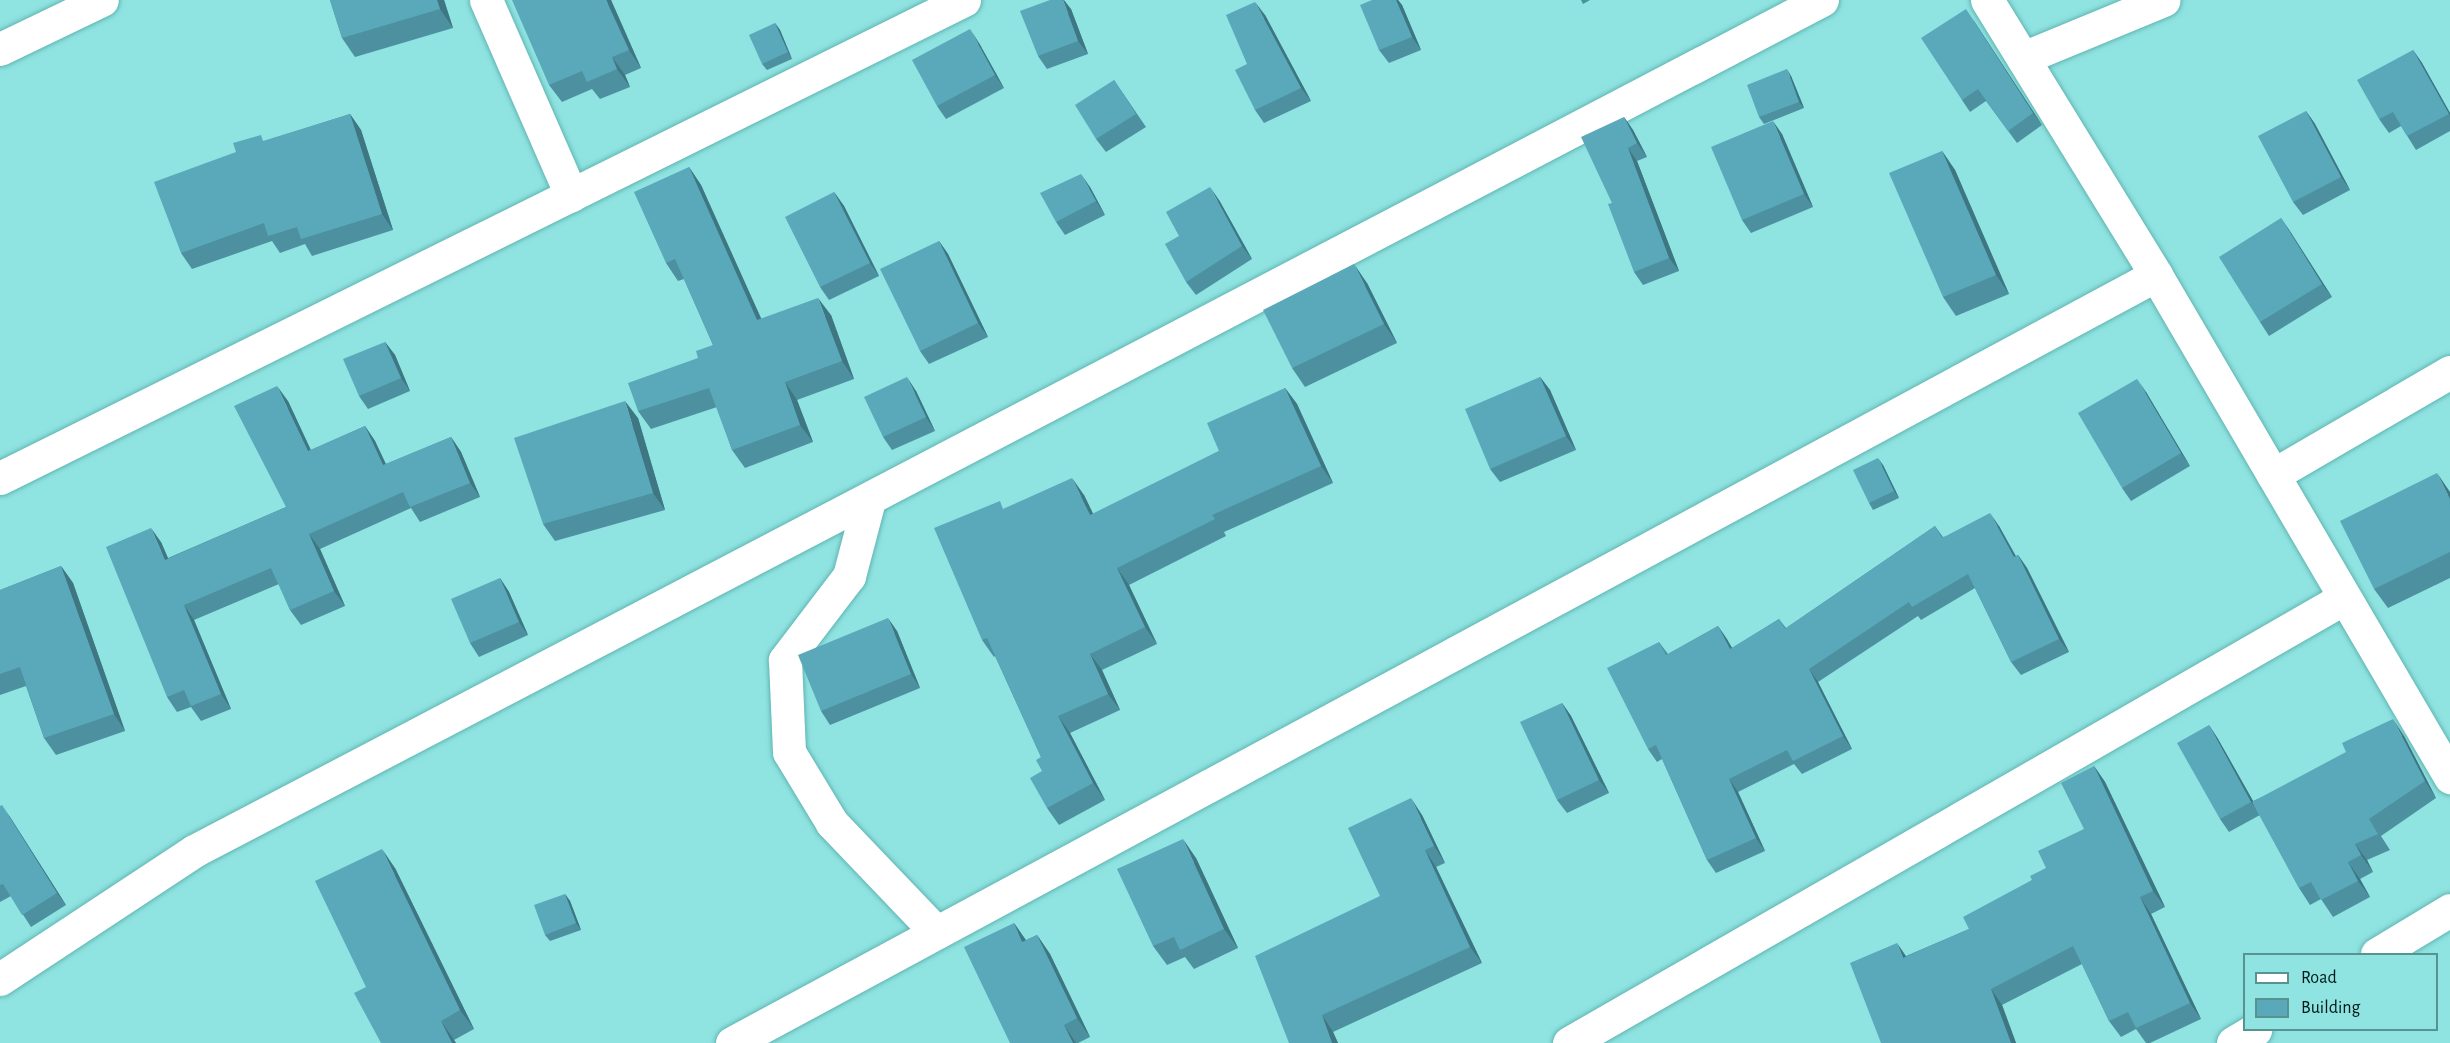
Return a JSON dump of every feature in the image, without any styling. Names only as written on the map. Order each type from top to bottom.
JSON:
[{"type":"street","points":[[0,49],[102,0]]},
{"type":"street","points":[[486,0],[572,195]]},
{"type":"street","points":[[0,478],[964,0]]},
{"type":"street","points":[[0,979],[194,851],[1822,0]]},
{"type":"street","points":[[1987,0],[2156,275],[2450,777]]},
{"type":"street","points":[[2023,58],[2164,0]]},
{"type":"street","points":[[732,1043],[2156,275]]},
{"type":"street","points":[[2273,475],[2450,372]]},
{"type":"street","points":[[869,500],[849,576],[785,660],[789,752],[832,823],[936,932]]},
{"type":"street","points":[[1569,1043],[2344,598]]},
{"type":"street","points":[[2379,953],[2450,910]]},
{"type":"street","points":[[2233,1043],[2252,1031]]},
{"type":"building","points":[[330,0],[437,0],[440,9],[342,38]]},
{"type":"building","points":[[512,0],[606,0],[629,50],[612,57],[617,69],[587,82],[582,71],[549,85]]},
{"type":"building","points":[[1050,0],[1063,0],[1078,41],[1038,56],[1020,11]]},
{"type":"building","points":[[1372,0],[1396,0],[1412,37],[1379,50],[1360,5]]},
{"type":"building","points":[[1255,2],[1301,88],[1255,110],[1235,70],[1247,64],[1226,15]]},
{"type":"building","points":[[1966,9],[2033,113],[2008,131],[1978,89],[1962,100],[1921,38]]},
{"type":"building","points":[[775,23],[788,52],[762,64],[749,35]]},
{"type":"building","points":[[970,29],[995,75],[937,106],[912,60]]},
{"type":"building","points":[[2413,50],[2449,114],[2407,136],[2393,112],[2379,119],[2357,80]]},
{"type":"building","points":[[1787,69],[1799,102],[1759,117],[1747,85]]},
{"type":"building","points":[[1114,80],[1136,114],[1096,139],[1075,105]]},
{"type":"building","points":[[2306,111],[2341,177],[2293,202],[2258,136]]},
{"type":"building","points":[[350,114],[382,214],[301,239],[297,227],[268,236],[264,223],[181,253],[154,182],[236,152],[233,143],[261,135],[263,141]]},
{"type":"building","points":[[1624,117],[1637,143],[1628,148],[1669,258],[1634,272],[1608,204],[1612,203],[1581,137]]},
{"type":"building","points":[[1773,121],[1804,194],[1742,220],[1711,147]]},
{"type":"building","points":[[1942,151],[1996,275],[1943,297],[1889,173]]},
{"type":"building","points":[[689,167],[757,320],[818,298],[842,361],[785,382],[800,425],[732,450],[709,388],[638,411],[628,383],[698,358],[696,351],[713,345],[675,259],[666,263],[634,192]]},
{"type":"building","points":[[1081,174],[1096,201],[1056,222],[1040,193]]},
{"type":"building","points":[[1210,187],[1242,246],[1186,282],[1165,244],[1179,236],[1166,212]]},
{"type":"building","points":[[834,192],[870,263],[820,287],[785,217]]},
{"type":"building","points":[[2281,218],[2322,284],[2260,322],[2219,257]]},
{"type":"building","points":[[939,241],[978,323],[920,351],[880,269]]},
{"type":"building","points":[[1354,264],[1384,324],[1292,368],[1263,310]]},
{"type":"building","points":[[385,342],[401,378],[359,396],[343,359]]},
{"type":"building","points":[[907,377],[926,417],[883,437],[864,397]]},
{"type":"building","points":[[1540,377],[1566,436],[1490,469],[1465,409]]},
{"type":"building","points":[[2137,379],[2181,453],[2122,488],[2078,413]]},
{"type":"building","points":[[277,386],[308,451],[365,426],[383,465],[451,437],[470,483],[410,507],[403,492],[309,534],[334,591],[290,610],[271,568],[184,605],[221,694],[191,706],[184,690],[167,697],[106,547],[151,528],[165,560],[286,507],[234,406]]},
{"type":"building","points":[[1285,388],[1321,466],[1212,515],[1215,519],[1117,568],[1145,627],[1090,654],[1108,694],[1058,716],[1093,783],[1047,808],[1030,778],[1042,771],[1036,760],[1041,757],[987,638],[982,640],[934,528],[1000,501],[1003,509],[1072,478],[1090,515],[1219,451],[1207,423]]},
{"type":"building","points":[[625,401],[653,493],[543,524],[514,438]]},
{"type":"building","points":[[1878,458],[1894,491],[1869,503],[1853,470]]},
{"type":"building","points":[[2437,473],[2450,499],[2450,552],[2374,589],[2340,521]]},
{"type":"building","points":[[1990,513],[2014,557],[2018,555],[2059,639],[2011,662],[1968,574],[1912,607],[1909,602],[1809,669],[1843,736],[1793,761],[1787,750],[1729,779],[1756,838],[1707,860],[1656,745],[1648,749],[1607,668],[1659,642],[1666,655],[1718,626],[1730,649],[1779,619],[1785,629],[1935,526],[1942,538]]},
{"type":"building","points":[[61,566],[114,714],[44,738],[20,667],[0,674],[0,590]]},
{"type":"building","points":[[500,578],[519,622],[470,643],[451,599]]},
{"type":"building","points":[[888,618],[911,674],[821,711],[798,655]]},
{"type":"building","points":[[1562,703],[1599,780],[1557,800],[1520,722]]},
{"type":"building","points":[[2393,719],[2425,781],[2369,819],[2378,834],[2355,844],[2361,855],[2348,862],[2358,881],[2321,900],[2311,882],[2299,888],[2252,802],[2346,752],[2342,743]]},
{"type":"building","points":[[2209,725],[2251,802],[2220,819],[2177,743]]},
{"type":"building","points":[[2094,766],[2153,891],[2140,897],[2190,1003],[2136,1028],[2128,1012],[2109,1021],[2073,946],[1991,989],[2011,1043],[1881,1043],[1850,963],[1897,943],[1903,958],[1969,929],[1963,917],[2032,880],[2030,876],[2046,868],[2038,851],[2084,829],[2061,783]]},
{"type":"building","points":[[1411,798],[1434,846],[1425,850],[1470,947],[1322,1015],[1332,1043],[1289,1043],[1255,956],[1380,896],[1348,828]]},
{"type":"building","points":[[2,805],[57,893],[22,915],[3,884],[0,885],[0,806]]},
{"type":"building","points":[[1183,839],[1224,929],[1180,950],[1174,937],[1153,946],[1117,869]]},
{"type":"building","points":[[382,849],[460,1010],[441,1021],[452,1043],[381,1043],[354,993],[366,987],[315,881]]},
{"type":"building","points":[[565,894],[576,923],[545,935],[534,905]]},
{"type":"building","points":[[1014,923],[1022,942],[1037,935],[1077,1018],[1064,1025],[1073,1043],[1010,1043],[964,947]]}]
